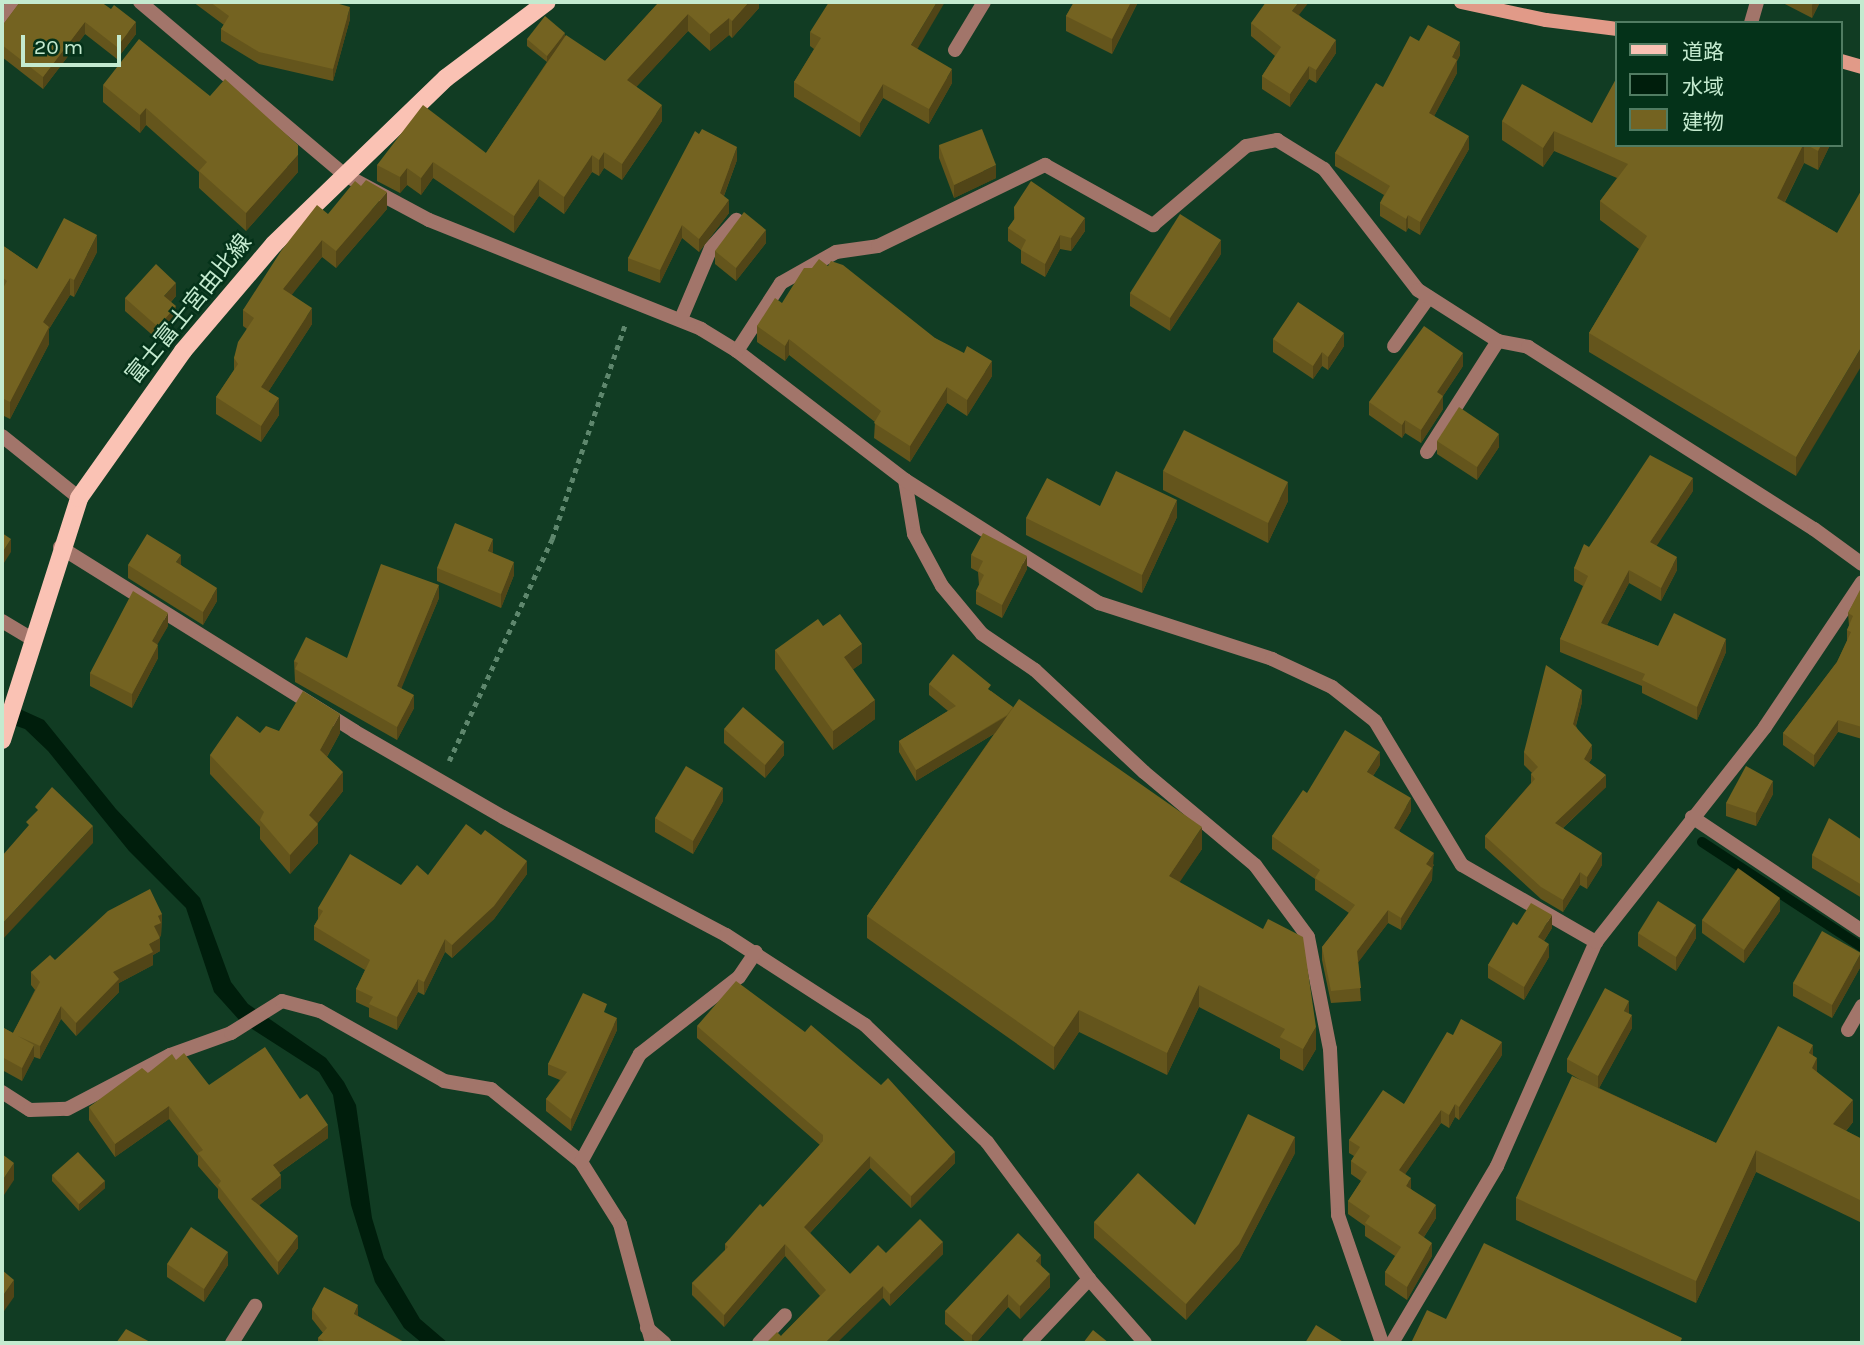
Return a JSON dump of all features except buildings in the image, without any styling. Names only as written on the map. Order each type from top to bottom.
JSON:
[{"type":"main road","name":"富士富士宮由比線","points":[[4,734],[60,547],[79,498],[183,351],[274,244],[446,78],[547,2]]},
{"type":"main road","points":[[1461,2],[1546,20],[1616,29]]},
{"type":"main road","points":[[1843,62],[1862,67]]},
{"type":"street","points":[[2,20],[14,2]]},
{"type":"street","points":[[140,2],[345,175],[429,220],[681,318],[737,351],[905,480],[1099,603],[1272,659],[1332,687],[1375,722],[1462,865],[1596,942]]},
{"type":"street","points":[[955,50],[984,2]]},
{"type":"street","points":[[1752,21],[1757,2]]},
{"type":"street","points":[[737,351],[781,284],[836,252],[878,246],[1045,164],[1153,225],[1246,146],[1277,140],[1325,169],[1418,290],[1497,341],[1528,347],[1814,529],[1862,564]]},
{"type":"street","points":[[681,318],[711,248],[736,220]]},
{"type":"street","points":[[1394,346],[1429,297]]},
{"type":"street","points":[[1427,452],[1497,341]]},
{"type":"street","points":[[2,436],[79,498]]},
{"type":"street","points":[[905,480],[914,534],[942,586],[982,634],[1035,670],[1144,772],[1255,865],[1308,937],[1330,1049],[1338,1215],[1382,1343]]},
{"type":"street","points":[[60,547],[440,781],[756,953],[865,1026],[987,1142],[1089,1279],[1145,1343]]},
{"type":"street","points":[[1392,1343],[1497,1166],[1596,942],[1765,727],[1862,582]]},
{"type":"street","points":[[2,621],[32,639]]},
{"type":"street","points":[[1692,817],[1862,931]]},
{"type":"street","points":[[581,1162],[640,1054],[739,977],[756,953]]},
{"type":"street","points":[[2,1092],[30,1110],[67,1109],[170,1055],[230,1033],[282,1001],[320,1011],[444,1081],[491,1089],[581,1162],[620,1224],[652,1343]]},
{"type":"street","points":[[1848,1030],[1862,1006]]},
{"type":"street","points":[[1030,1343],[1089,1279]]},
{"type":"street","points":[[232,1343],[255,1306]]},
{"type":"street","points":[[759,1343],[785,1315]]},
{"type":"street","points":[[647,1328],[664,1343]]},
{"type":"path","points":[[440,781],[552,539],[634,300]]},
{"type":"water","points":[[2,701],[44,720],[116,809],[200,898],[231,982],[248,1004],[326,1058],[344,1082],[356,1105],[372,1218],[384,1258],[420,1319],[448,1343],[422,1343],[404,1328],[375,1282],[351,1205],[333,1095],[319,1072],[241,1022],[214,992],[186,908],[129,851],[48,751],[25,729],[2,721]]},
{"type":"waterway","points":[[1702,842],[1862,947]]}]
